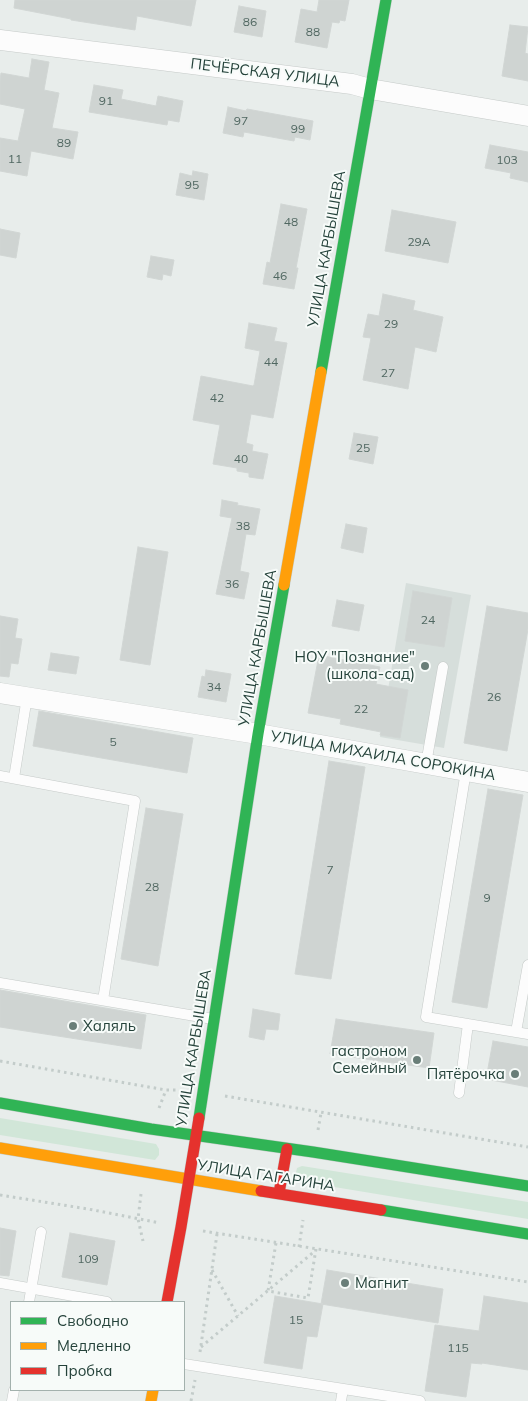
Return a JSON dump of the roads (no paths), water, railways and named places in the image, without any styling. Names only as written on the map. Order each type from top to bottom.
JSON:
[{"type":"street","name":"УЛИЦА КАРБЫШЕВА","points":[[167,1301],[196,1136],[258,734],[386,0]]},
{"type":"street","name":"ПЕЧЁРСКАЯ УЛИЦА","points":[[0,40],[352,84],[528,116]]},
{"type":"street","name":"УЛИЦА МИХАИЛА СОРОКИНА","points":[[0,693],[258,734],[528,782]]},
{"type":"street","name":"УЛИЦА ГАГАРИНА","points":[[0,1103],[196,1136],[528,1186]]},
{"type":"street","name":"УЛИЦА ГАГАРИНА","points":[[0,1148],[528,1234]]},
{"type":"street","points":[[280,1194],[286,1149]]},
{"type":"lane","points":[[426,764],[443,667]]},
{"type":"lane","points":[[14,778],[27,697]]},
{"type":"lane","points":[[466,771],[426,1017],[528,1034]]},
{"type":"lane","points":[[0,776],[135,801],[102,1000]]},
{"type":"lane","points":[[516,1032],[528,964]]},
{"type":"lane","points":[[0,983],[213,1019]]},
{"type":"lane","points":[[459,1093],[468,1024]]},
{"type":"lane","points":[[29,1301],[41,1232]]},
{"type":"lane","points":[[0,1283],[100,1301]]},
{"type":"lane","points":[[185,1364],[420,1401]]},
{"type":"lane","points":[[341,1401],[342,1389]]},
{"type":"place","name":"НОУ \"Познание\" (школа-сад)","points":[[425,666]]},
{"type":"place","name":"Халяль","points":[[73,1026]]},
{"type":"place","name":"гастроном Семейный","points":[[417,1060]]},
{"type":"place","name":"Пятёрочка","points":[[515,1074]]},
{"type":"place","name":"Магнит","points":[[345,1283]]}]
